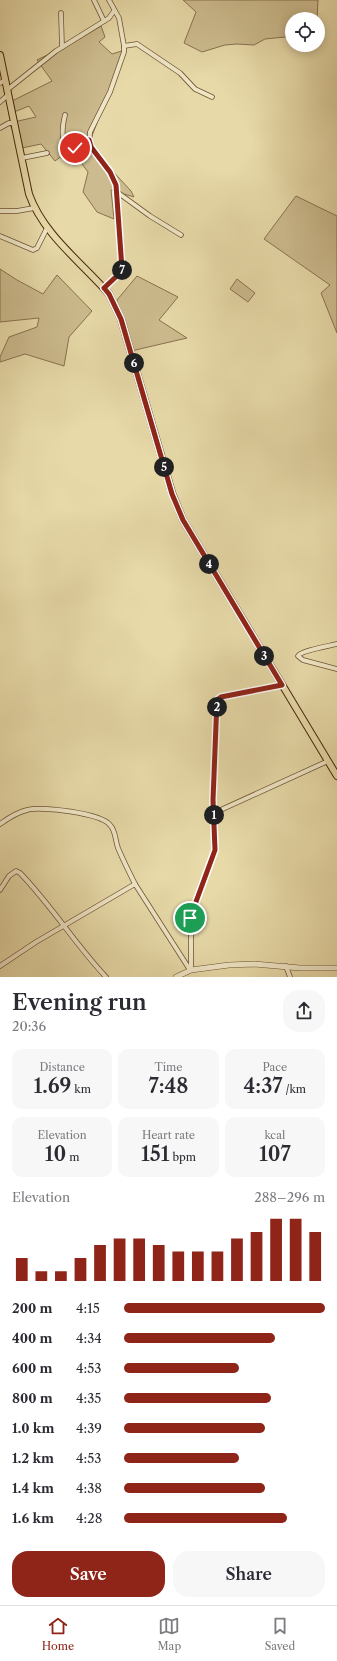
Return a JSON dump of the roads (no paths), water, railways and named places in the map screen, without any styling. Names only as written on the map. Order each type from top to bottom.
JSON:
[{"type":"main road","points":[[0,55],[3,81],[8,92],[29,194],[34,208],[47,228],[104,288],[112,300],[121,319],[172,494],[183,520],[337,776]]},
{"type":"street","points":[[94,0],[104,21]]},
{"type":"street","points":[[104,288],[120,273],[122,269],[115,180],[91,147],[89,140],[90,132],[115,79],[124,46],[119,18],[109,0]]},
{"type":"street","points":[[0,102],[8,92],[62,47],[112,16],[114,11]]},
{"type":"street","points":[[61,13],[62,47]]},
{"type":"street","points":[[124,46],[136,44],[180,73],[195,89],[212,97]]},
{"type":"street","points":[[65,115],[62,134],[65,144],[70,148],[75,148],[89,140]]},
{"type":"street","points":[[0,128],[9,123],[15,123]]},
{"type":"street","points":[[22,158],[47,153]]},
{"type":"street","points":[[117,192],[150,216],[181,235]]},
{"type":"street","points":[[0,211],[17,212],[34,208]]},
{"type":"street","points":[[0,236],[33,250],[37,248],[47,228]]},
{"type":"street","points":[[337,644],[298,654],[298,656],[303,660],[337,669]]},
{"type":"street","points":[[191,970],[190,918],[215,850],[213,800],[217,700],[221,697],[282,685]]},
{"type":"street","points":[[214,814],[328,762]]},
{"type":"street","points":[[0,824],[31,809],[56,810],[101,819],[108,822],[112,828],[122,858],[135,884],[163,930],[191,970]]},
{"type":"street","points":[[0,890],[12,873],[18,872],[54,912],[76,944],[106,977]]},
{"type":"street","points":[[0,966],[135,884]]},
{"type":"street","points":[[176,977],[191,970],[229,965],[254,964],[337,968]]},
{"type":"street","points":[[286,966],[290,977]]}]
